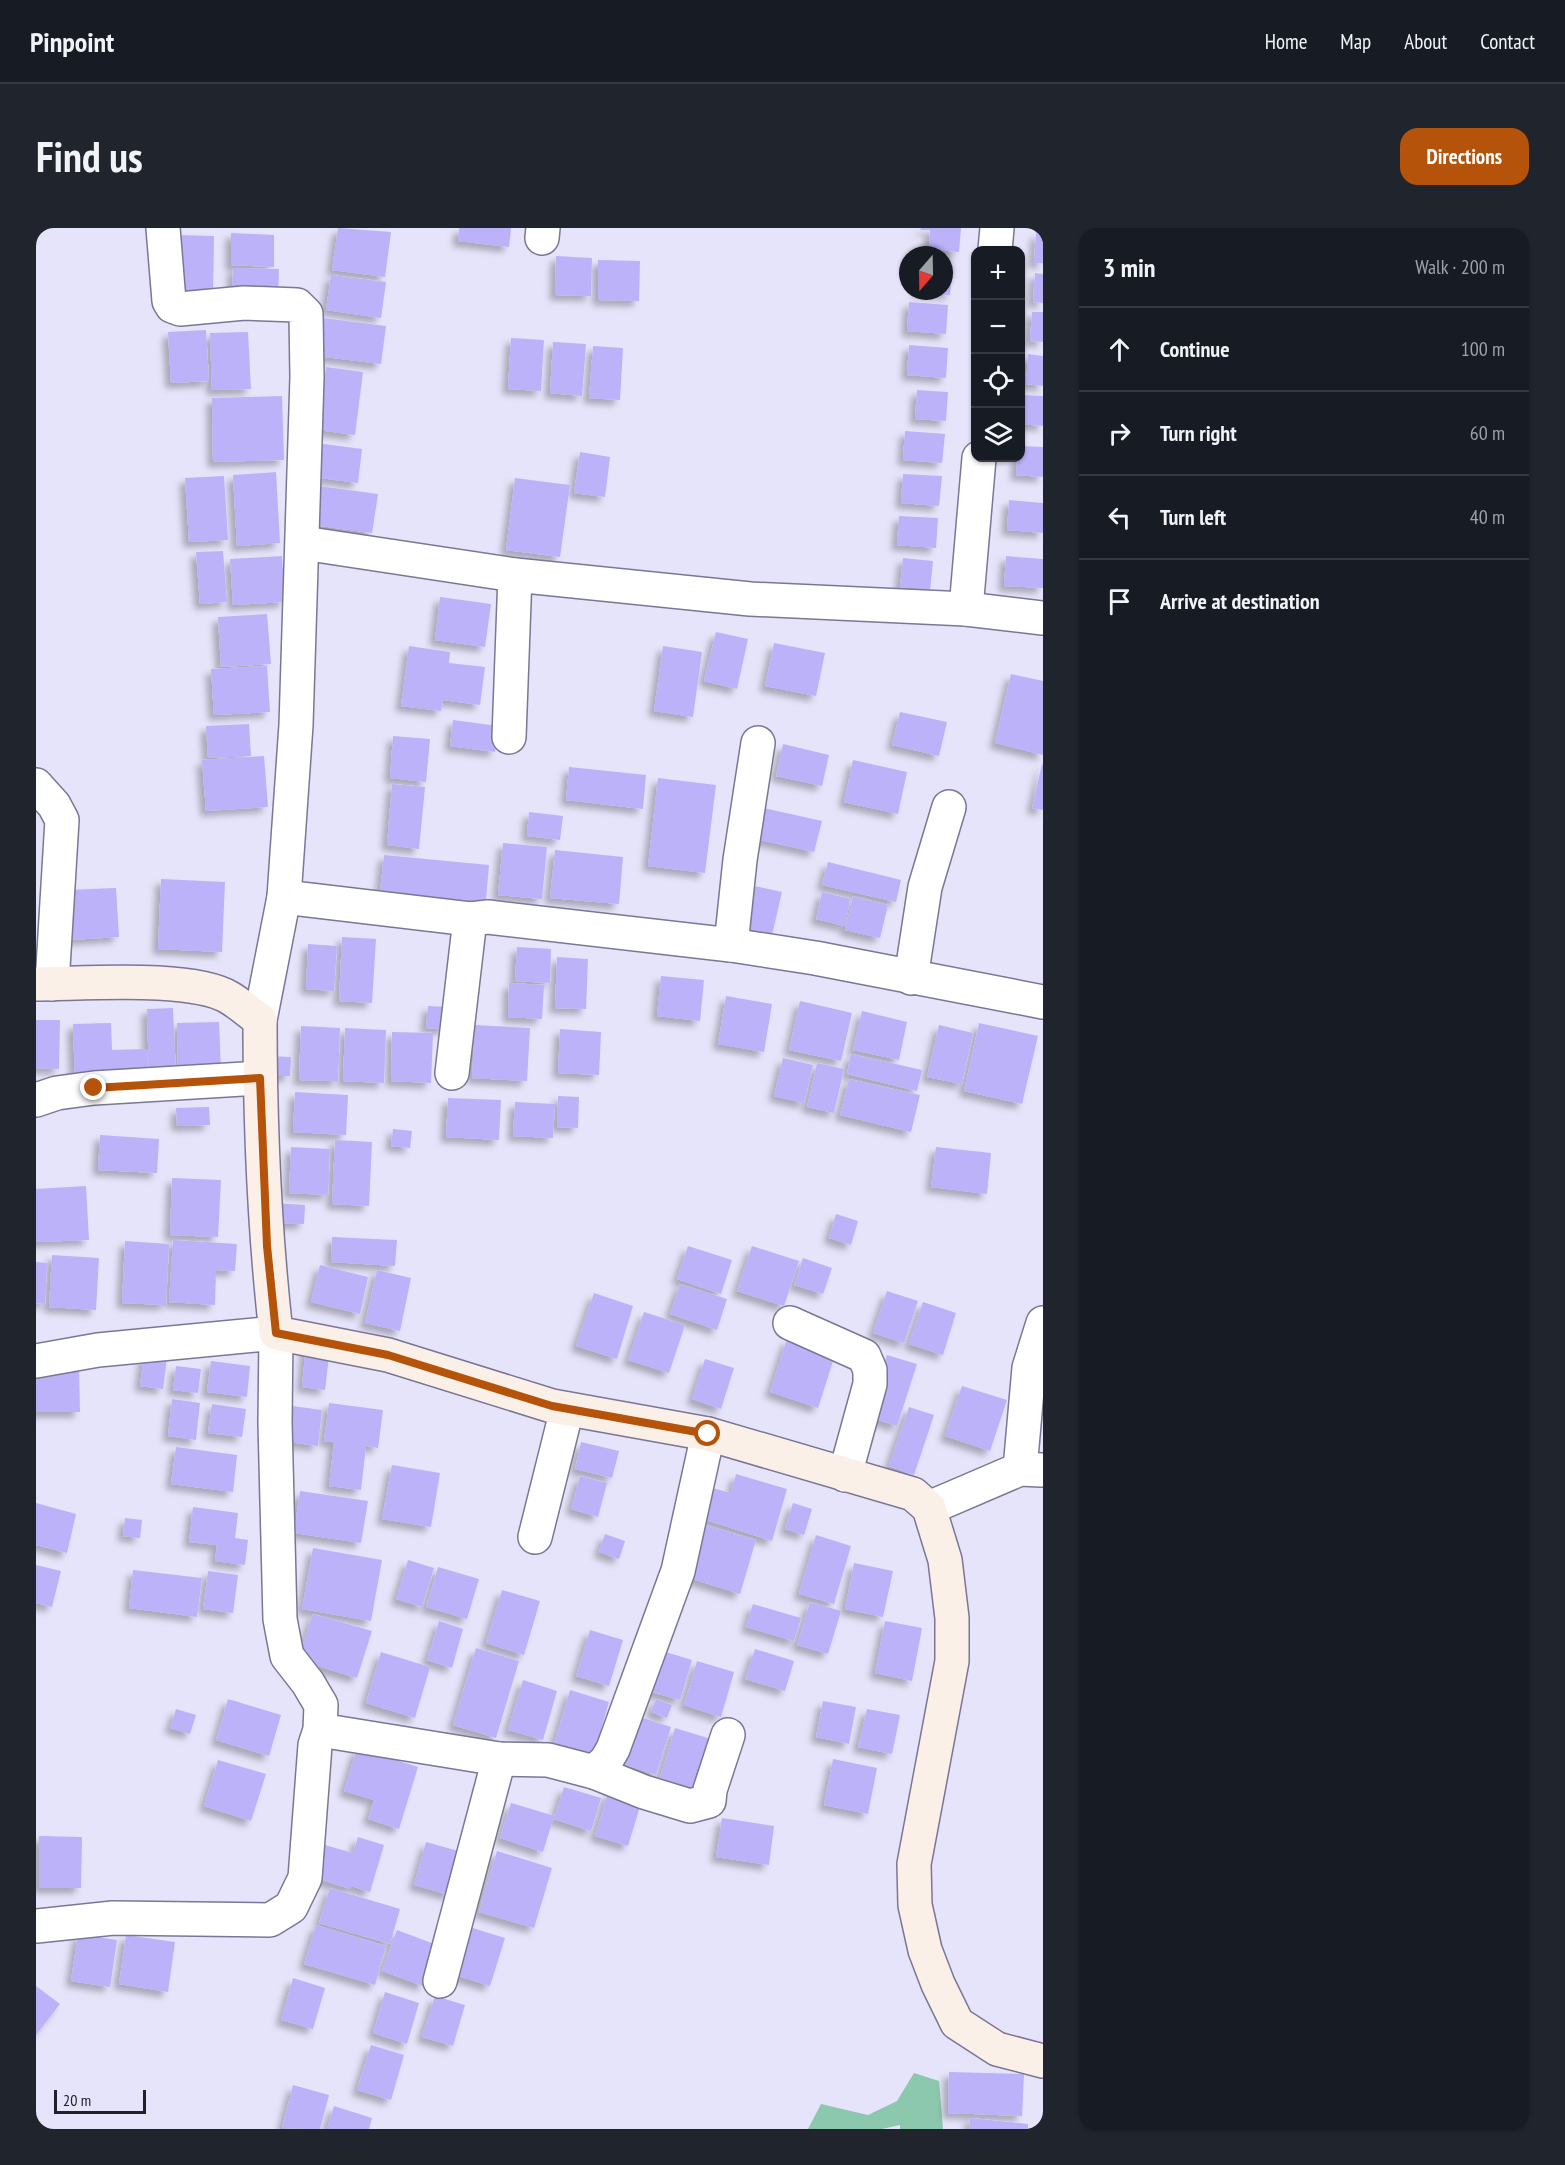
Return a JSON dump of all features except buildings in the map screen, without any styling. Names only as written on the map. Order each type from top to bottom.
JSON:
[{"type":"street","points":[[36,1926],[113,1918],[270,1920],[291,1907],[305,1878],[315,1745],[320,1730],[321,1705],[309,1683],[287,1656],[280,1619],[274,1423],[276,1333],[267,1246],[260,1078],[260,1020],[284,897],[296,725],[303,543],[307,377],[306,314],[297,305],[244,303],[180,309],[172,306],[169,301],[164,228]]},
{"type":"street","points":[[995,246],[997,228]]},
{"type":"street","points":[[966,609],[979,462]]},
{"type":"street","points":[[303,543],[515,575],[750,599],[966,609],[1043,618]]},
{"type":"street","points":[[510,737],[515,575]]},
{"type":"street","points":[[731,945],[740,860],[758,743]]},
{"type":"street","points":[[36,785],[54,805],[62,820],[44,984],[131,982],[194,986],[228,997],[260,1020]]},
{"type":"street","points":[[911,978],[925,887],[949,807]]},
{"type":"street","points":[[284,897],[470,919],[488,917],[731,945],[815,958],[1043,1002]]},
{"type":"street","points":[[452,1073],[470,919]]},
{"type":"street","points":[[36,1100],[57,1093],[94,1088],[260,1078]]},
{"type":"street","points":[[790,1323],[864,1356],[870,1370],[870,1384],[845,1475]]},
{"type":"street","points":[[930,1508],[1032,1470],[1029,1368],[1043,1323]]},
{"type":"street","points":[[36,1361],[98,1350],[276,1333],[388,1355],[552,1406],[708,1434],[913,1494],[930,1508],[945,1560],[952,1618],[952,1661],[914,1864],[915,1905],[925,1950],[957,2023],[997,2049],[1043,2061]]},
{"type":"street","points":[[536,1537],[567,1409]]},
{"type":"street","points":[[594,1772],[606,1761],[613,1749],[678,1571],[708,1434]]},
{"type":"street","points":[[320,1730],[499,1760],[548,1760],[594,1772],[644,1792],[690,1806],[709,1801],[710,1790],[728,1735]]},
{"type":"street","points":[[440,1981],[499,1760]]},
{"type":"green space","points":[[914,2073],[939,2081],[943,2129],[900,2129],[900,2125],[882,2129],[808,2129],[821,2104],[868,2115],[897,2101]]},
{"type":"route","points":[[94,1088],[260,1078],[267,1246],[276,1333],[388,1355],[552,1406],[708,1434]]}]
